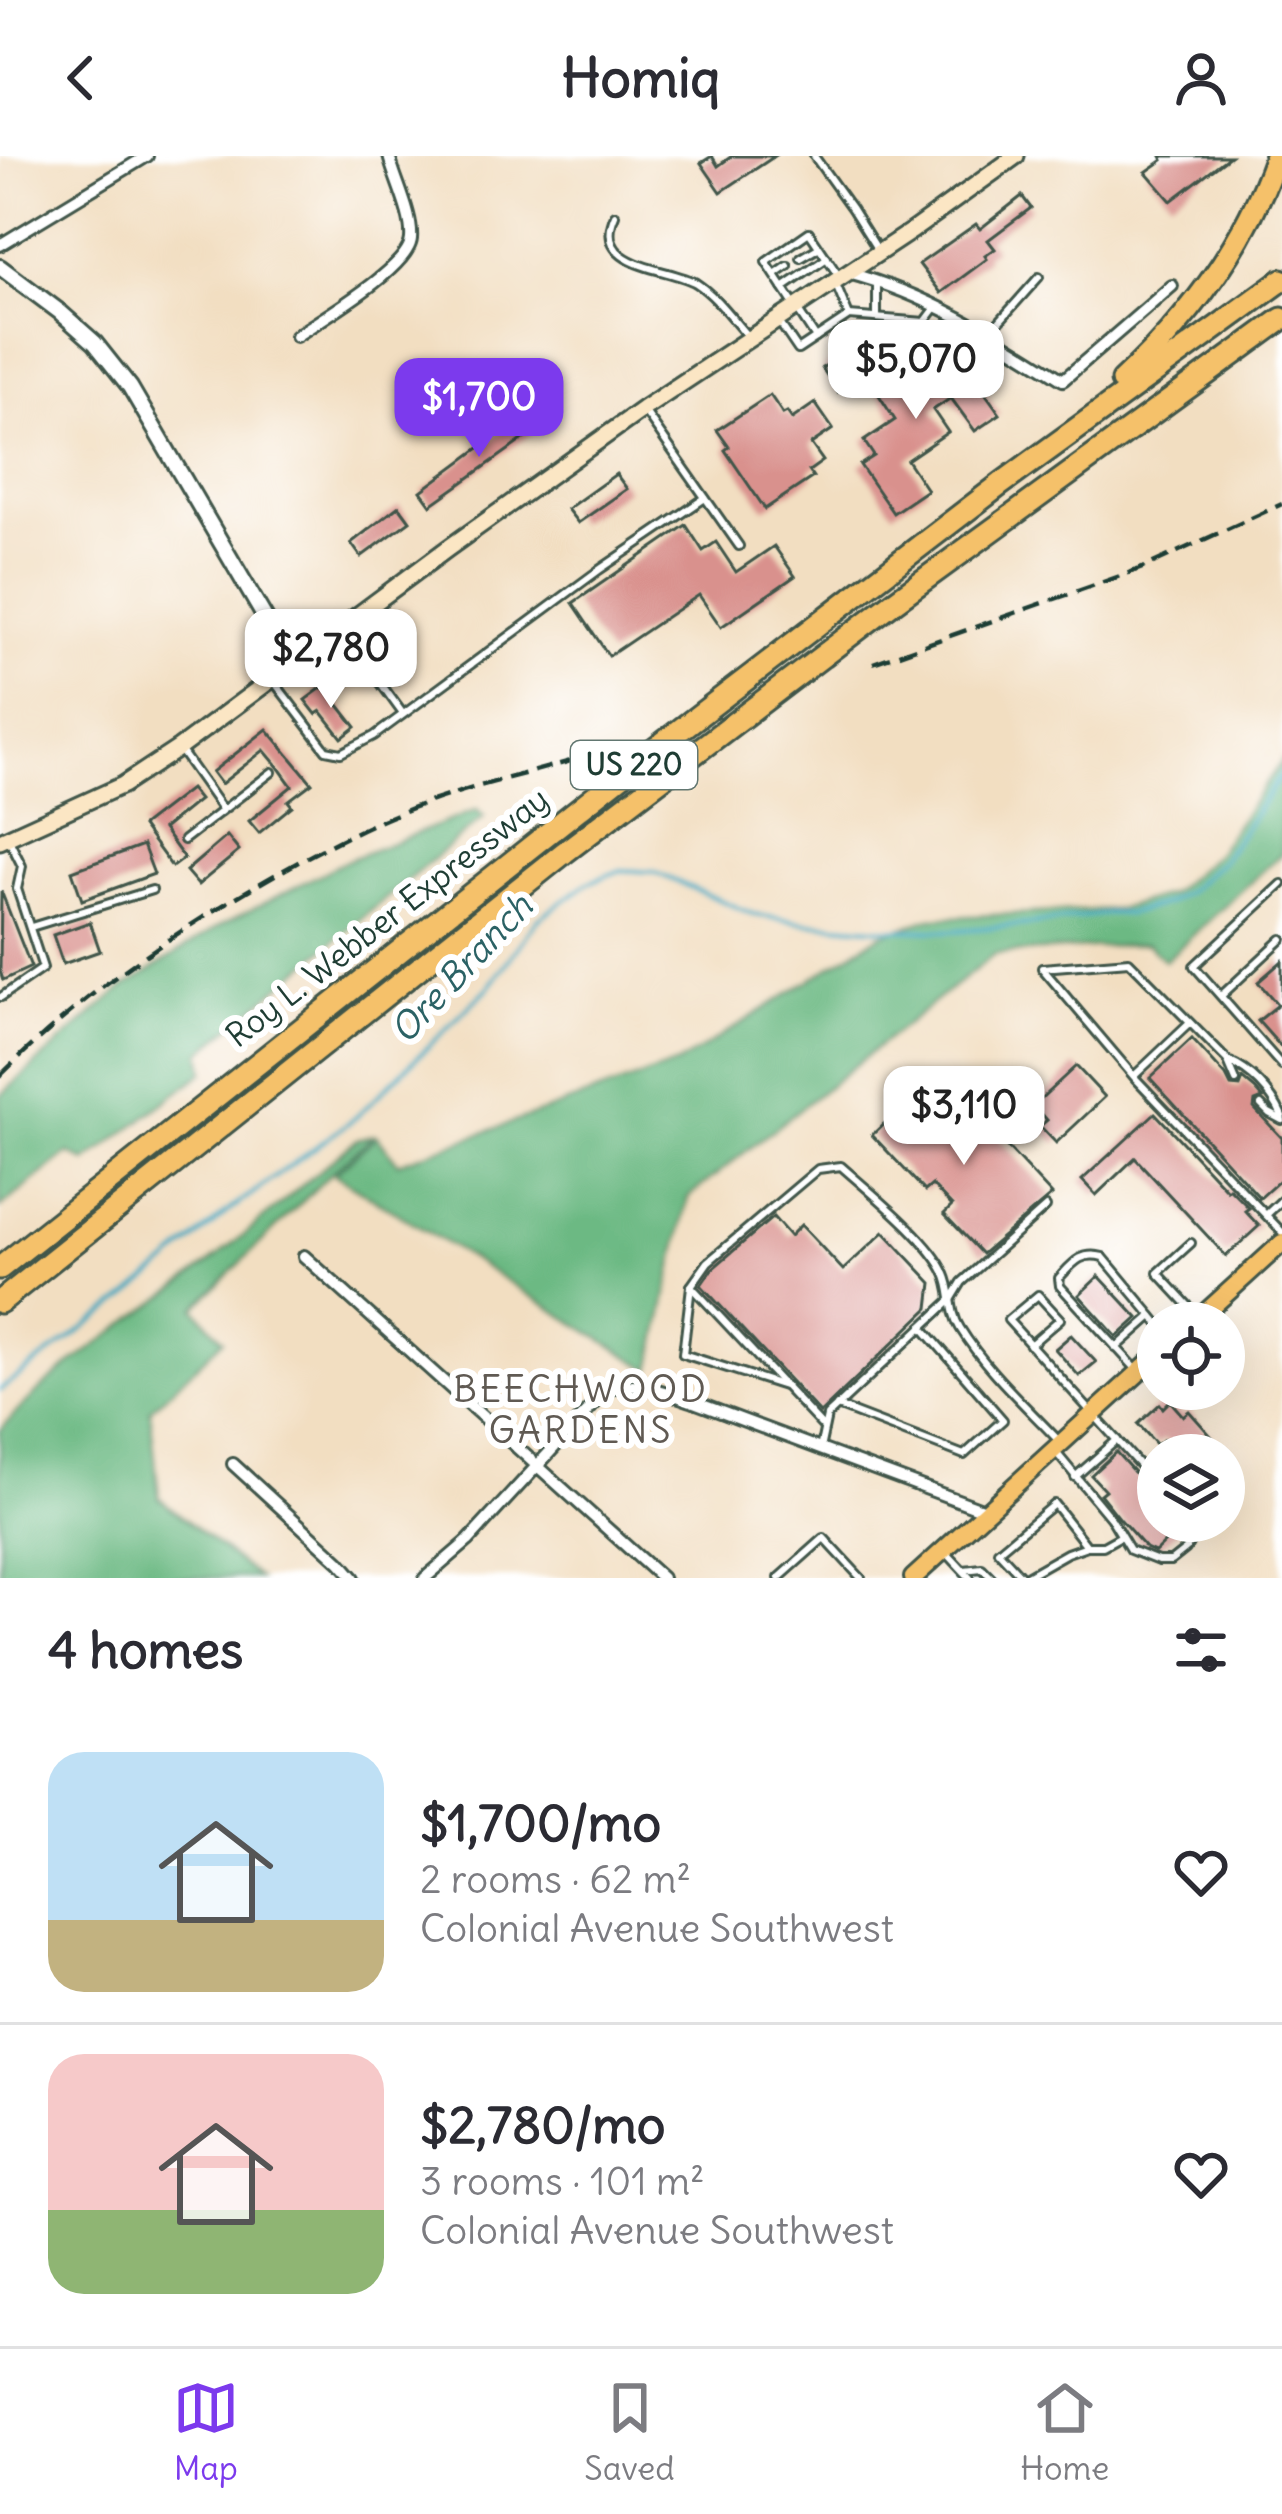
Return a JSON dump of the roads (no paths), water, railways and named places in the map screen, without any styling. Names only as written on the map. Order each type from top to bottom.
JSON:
[{"type":"highway","points":[[1000,484],[1119,384],[1184,317],[1234,247],[1276,156]]},
{"type":"highway","name":"Roy L. Webber Expressway","points":[[0,1268],[522,853],[1000,484],[1282,280]]},
{"type":"highway","name":"Roy L. Webber Expressway","points":[[0,1302],[565,852],[895,601],[1282,319]]},
{"type":"main road","points":[[3,837],[123,785],[179,748],[643,409],[1016,156]]},
{"type":"main road","points":[[1216,1302],[1282,1243]]},
{"type":"main road","points":[[913,1578],[1137,1374]]},
{"type":"street","points":[[0,245],[148,156]]},
{"type":"street","points":[[296,336],[406,255],[411,236],[389,156]]},
{"type":"street","points":[[0,267],[94,343],[130,387],[292,664]]},
{"type":"street","points":[[841,278],[877,281],[921,297],[1063,380],[1172,286]]},
{"type":"street","points":[[304,1256],[662,1578]]},
{"type":"street","points":[[424,1578],[467,1541],[606,1391],[626,1385],[694,1402],[987,1511]]},
{"type":"street","points":[[233,1464],[354,1578]]},
{"type":"lane","points":[[814,156],[879,253]]},
{"type":"lane","points":[[615,215],[610,234],[621,254],[653,271],[697,284],[748,338]]},
{"type":"lane","points":[[816,338],[766,262],[809,232],[841,278],[849,316]]},
{"type":"lane","points":[[801,258],[819,247]]},
{"type":"lane","points":[[783,288],[827,258]]},
{"type":"lane","points":[[775,275],[788,266]]},
{"type":"lane","points":[[989,333],[1039,277]]},
{"type":"lane","points":[[877,281],[877,318]]},
{"type":"lane","points":[[904,320],[921,297]]},
{"type":"lane","points":[[777,319],[798,350],[849,316],[925,322],[938,305]]},
{"type":"lane","points":[[643,409],[739,546]]},
{"type":"lane","points":[[272,680],[326,750],[340,753],[357,746],[705,498]]},
{"type":"lane","points":[[340,627],[403,714]]},
{"type":"lane","points":[[179,748],[223,809]]},
{"type":"lane","points":[[184,840],[272,772]]},
{"type":"lane","points":[[1,997],[44,968],[16,885],[22,866],[3,837]]},
{"type":"lane","points":[[1282,884],[1194,966],[1282,1066]]},
{"type":"lane","points":[[31,928],[152,890]]},
{"type":"lane","points":[[1222,995],[1282,939]]},
{"type":"lane","points":[[1282,1118],[1277,1104],[1246,1069],[1228,1060],[1129,961],[1042,968],[1134,1076],[1282,1232]]},
{"type":"lane","points":[[1134,1076],[1190,1023]]},
{"type":"lane","points":[[1228,1060],[1236,1081]]},
{"type":"lane","points":[[1262,1105],[1282,1118]]},
{"type":"lane","points":[[787,1387],[683,1354],[692,1286],[708,1262],[818,1169],[841,1166],[939,1262],[958,1326],[1057,1447],[1130,1550],[1157,1561],[1171,1561],[1190,1542]]},
{"type":"lane","points":[[1266,1215],[1282,1200]]},
{"type":"lane","points":[[820,1449],[827,1416],[951,1300],[962,1282],[1046,1208]]},
{"type":"lane","points":[[1181,1302],[1157,1273],[1191,1243]]},
{"type":"lane","points":[[1137,1370],[1060,1286],[1059,1278],[1079,1257],[1094,1255],[1103,1258],[1140,1302]]},
{"type":"lane","points":[[692,1286],[825,1428]]},
{"type":"lane","points":[[1030,1345],[1060,1318],[1038,1294],[1008,1320],[1030,1345],[1137,1463]]},
{"type":"lane","points":[[837,1406],[964,1455],[1004,1420],[922,1327]]},
{"type":"lane","points":[[1116,1348],[1137,1333]]},
{"type":"lane","points":[[1075,1477],[1117,1441]]},
{"type":"lane","points":[[1087,1546],[1054,1504],[998,1551],[1023,1578],[1067,1553],[1102,1546],[1121,1536]]},
{"type":"lane","points":[[779,1578],[824,1538],[861,1578]]},
{"type":"lane","points":[[944,1550],[963,1570],[982,1578]]},
{"type":"lane","points":[[972,1573],[982,1568],[992,1578]]},
{"type":"waterway","name":"Ore Branch","points":[[0,1390],[355,1118],[488,988],[538,919],[588,883],[621,870],[654,872],[755,915],[886,929],[948,931],[1127,914],[1165,904],[1187,892],[1222,861],[1282,774]]},
{"type":"railway","points":[[873,663],[1140,569],[1282,504]]},
{"type":"railway","points":[[0,1076],[126,969],[306,858],[410,809],[591,755]]},
{"type":"district","name":"BEECHWOOD GARDENS","points":[[581,1410]]}]
